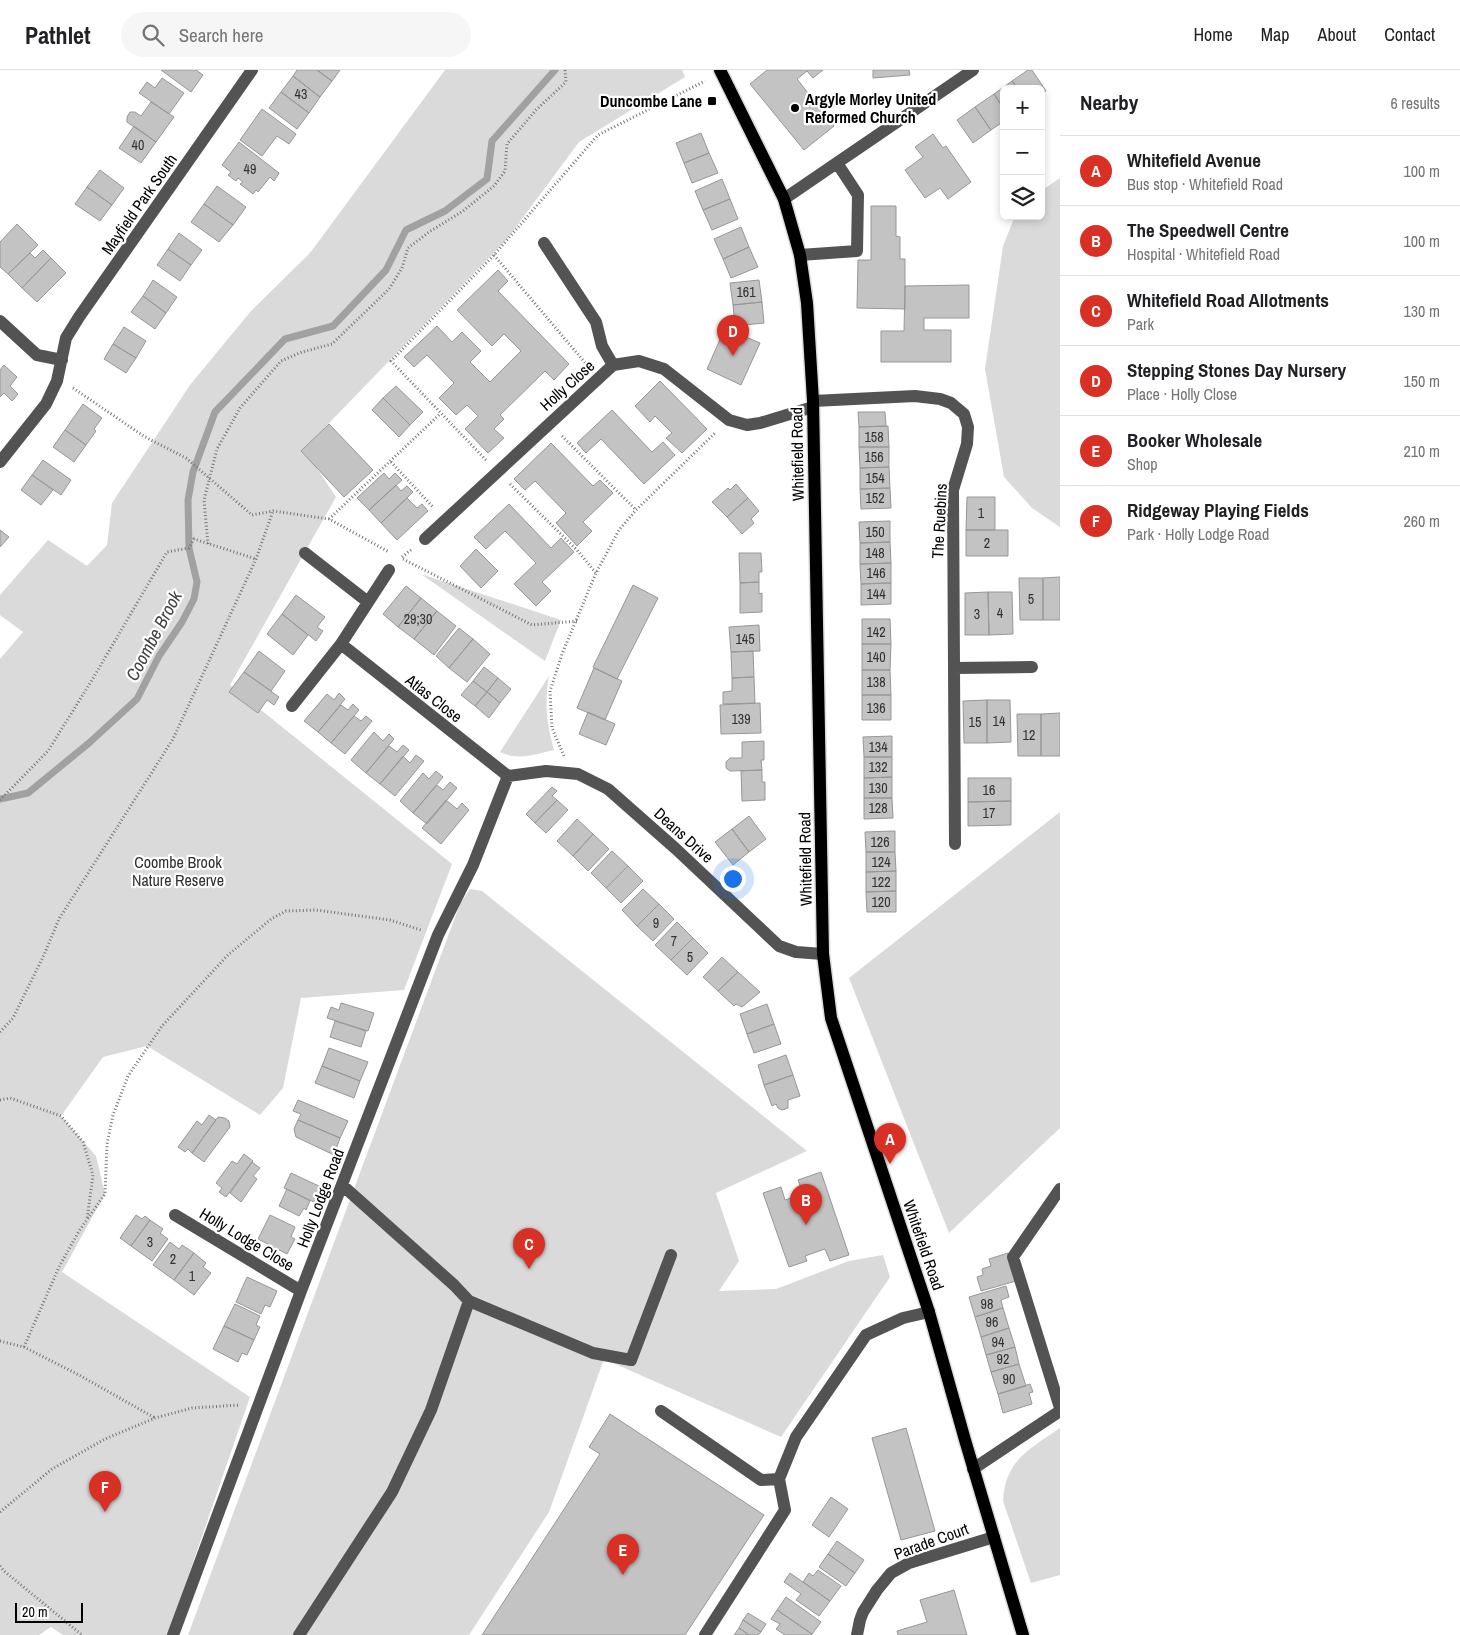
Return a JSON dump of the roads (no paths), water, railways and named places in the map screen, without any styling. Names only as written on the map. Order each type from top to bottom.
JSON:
[{"type":"main road","name":"Whitefield Road","points":[[721,71],[784,199],[800,255],[807,303],[813,404],[823,954],[831,1018],[929,1312],[973,1469],[1024,1635]]},
{"type":"street","name":"Mayfield Park South","points":[[0,462],[46,404],[57,381],[66,338],[79,317],[252,70]]},
{"type":"street","points":[[784,199],[973,70]]},
{"type":"street","points":[[800,255],[857,251],[858,195],[836,163]]},
{"type":"street","points":[[544,243],[596,322],[602,346],[613,365]]},
{"type":"street","points":[[0,321],[37,355],[62,360]]},
{"type":"street","name":"Holly Close","points":[[425,539],[613,365],[639,361],[664,369],[729,420],[747,425],[760,423],[813,404]]},
{"type":"street","name":"The Ruebins","points":[[813,404],[915,396],[940,399],[952,403],[964,414],[968,427],[967,444],[953,490],[955,844]]},
{"type":"street","points":[[306,553],[368,602]]},
{"type":"street","points":[[292,706],[341,644],[389,570]]},
{"type":"street","name":"Atlas Close","points":[[341,644],[508,776]]},
{"type":"street","points":[[954,668],[1032,667]]},
{"type":"street","name":"Deans Drive","points":[[508,776],[546,771],[578,774],[608,789],[676,849],[779,946],[796,952],[823,954]]},
{"type":"street","name":"Holly Lodge Road","points":[[173,1635],[301,1291],[438,935],[473,865],[508,776]]},
{"type":"street","points":[[342,1185],[454,1285],[468,1301],[592,1352],[630,1360],[670,1255]]},
{"type":"street","points":[[973,1469],[1060,1410],[1013,1257],[1060,1189]]},
{"type":"street","name":"Holly Lodge Close","points":[[176,1215],[301,1291]]},
{"type":"street","points":[[298,1635],[392,1492],[431,1410],[468,1301]]},
{"type":"street","points":[[706,1635],[785,1510],[779,1479],[796,1437],[866,1335],[903,1318],[929,1312]]},
{"type":"street","points":[[661,1411],[761,1480],[779,1479]]},
{"type":"street","name":"Parade Court","points":[[857,1635],[863,1612],[891,1573],[909,1563],[994,1537]]},
{"type":"waterway","name":"Coombe Brook","points":[[0,799],[28,793],[89,743],[137,699],[159,656],[182,622],[194,599],[197,582],[189,548],[188,500],[193,472],[215,412],[285,339],[333,326],[386,270],[406,230],[445,211],[487,179],[492,141],[555,70]]},
{"type":"place","name":"Duncombe Lane","points":[[712,101]]},
{"type":"place","name":"Argyle Morley United Reformed Church","points":[[795,108]]},
{"type":"place","name":"Stepping Stones Day Nursery","points":[[733,356]]},
{"type":"place","name":"Whitefield Avenue","points":[[890,1164]]},
{"type":"place","name":"The Speedwell Centre","points":[[806,1225]]},
{"type":"place","name":"Whitefield Road Allotments","points":[[529,1269]]},
{"type":"place","name":"Ridgeway Playing Fields","points":[[105,1512]]},
{"type":"place","name":"Booker Wholesale","points":[[623,1575]]},
{"type":"park label","name":"Coombe Brook Nature Reserve","points":[[178,871]]}]
